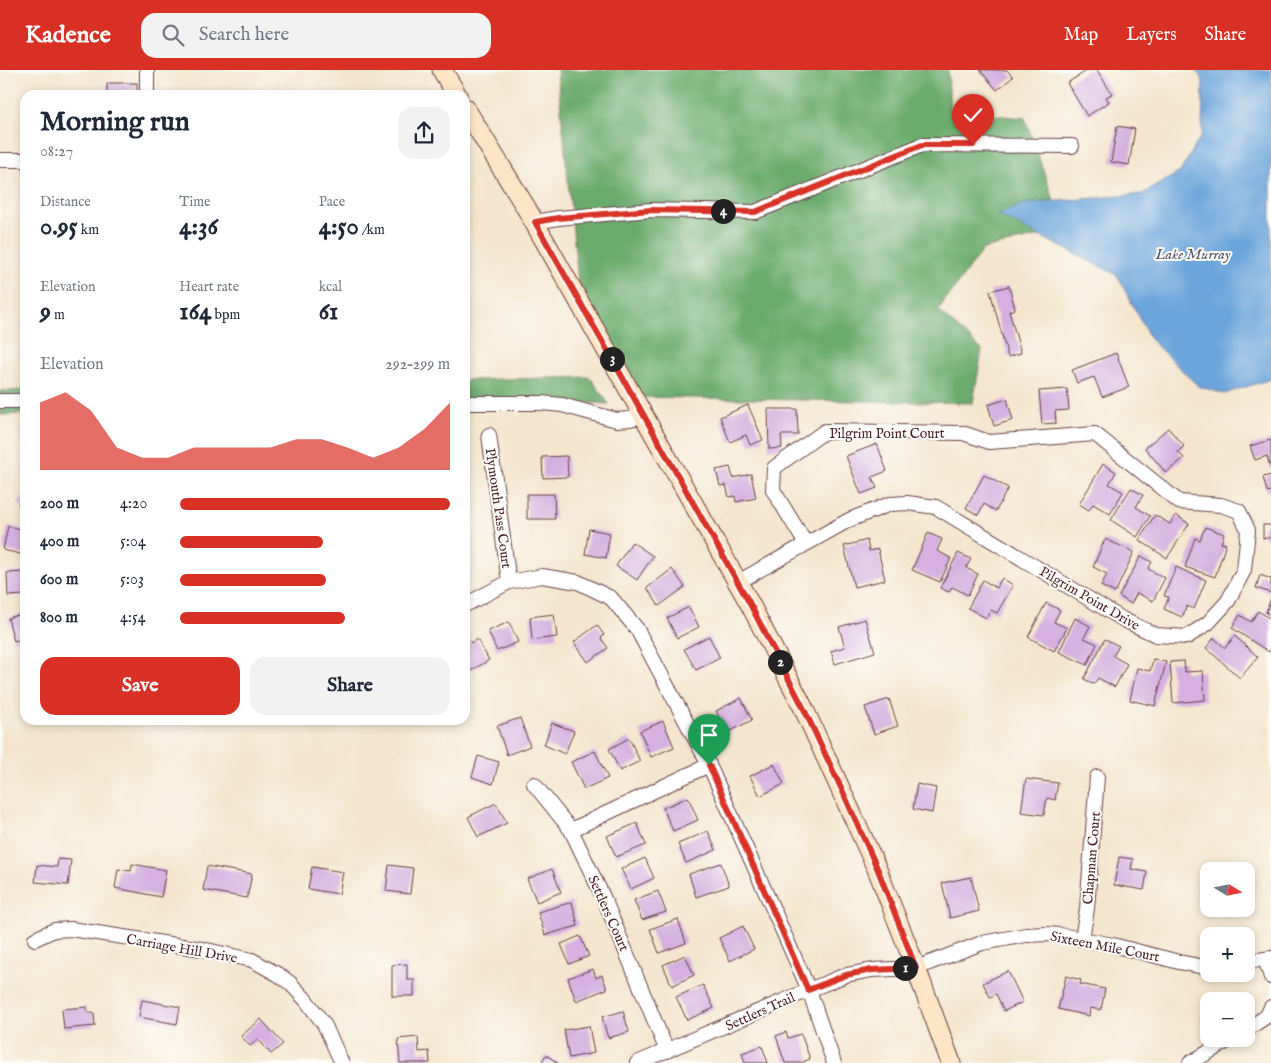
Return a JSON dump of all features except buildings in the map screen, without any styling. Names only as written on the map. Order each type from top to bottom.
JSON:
[{"type":"street","points":[[147,70],[147,90]]},
{"type":"street","points":[[442,70],[454,90]]},
{"type":"street","points":[[470,116],[535,222],[738,582],[822,746],[878,870],[951,1063]]},
{"type":"street","points":[[535,222],[558,218],[651,210],[755,212],[922,145],[1072,146]]},
{"type":"street","points":[[0,160],[20,160]]},
{"type":"street","points":[[0,401],[20,401]]},
{"type":"street","points":[[470,402],[562,405],[617,420],[643,416]]},
{"type":"street","name":"Pilgrim Point Court","points":[[806,544],[773,490],[774,468],[825,431],[963,433],[989,442],[1096,434]]},
{"type":"street","name":"Pilgrim Point Drive","points":[[738,582],[849,520],[890,504],[907,503],[936,507],[1124,620],[1156,635],[1187,637],[1208,623],[1228,601],[1244,570],[1248,530],[1239,511],[1221,505],[1179,502],[1096,434]]},
{"type":"street","name":"Plymouth Pass Court","points":[[489,435],[509,582]]},
{"type":"street","points":[[470,602],[509,582],[542,576],[578,582],[611,598],[637,628],[709,765],[808,990],[834,1063]]},
{"type":"street","points":[[571,830],[709,765]]},
{"type":"street","name":"Chapman Court","points":[[1082,939],[1087,909],[1097,777]]},
{"type":"street","name":"Settlers Court","points":[[534,784],[571,830],[606,901],[667,1052]]},
{"type":"street","name":"Carriage Hill Drive","points":[[34,939],[54,930],[70,929],[202,949],[252,960],[290,983],[305,999],[324,1024],[342,1063]]},
{"type":"street","name":"Sixteen Mile Court","points":[[916,968],[982,944],[1026,935],[1046,934],[1082,939],[1200,966]]},
{"type":"street","points":[[1255,961],[1268,959],[1271,977]]},
{"type":"street","name":"Settlers Trail","points":[[637,1063],[667,1052],[846,975],[872,970],[916,968]]},
{"type":"street","points":[[1255,1024],[1267,1016],[1271,1007]]},
{"type":"street","points":[[1190,1063],[1217,1047]]},
{"type":"green space","points":[[557,70],[948,70],[950,111],[1025,118],[1054,201],[1023,204],[998,215],[1040,236],[983,249],[938,310],[982,350],[973,403],[633,397],[580,302]]},
{"type":"green space","points":[[590,377],[609,404],[491,397],[470,399],[470,380]]},
{"type":"green space","points":[[20,390],[20,414],[0,415],[0,391]]},
{"type":"water","name":"Lake Murray","points":[[1196,70],[1271,70],[1271,379],[1224,394],[1198,386],[1151,340],[1117,275],[998,215],[1023,204],[1142,194],[1180,172],[1202,134],[1203,81]]},
{"type":"route","points":[[709,765],[808,990],[846,975],[872,970],[916,968],[878,870],[803,707],[750,604],[535,222],[558,218],[651,210],[755,212],[922,145],[973,145]]}]
